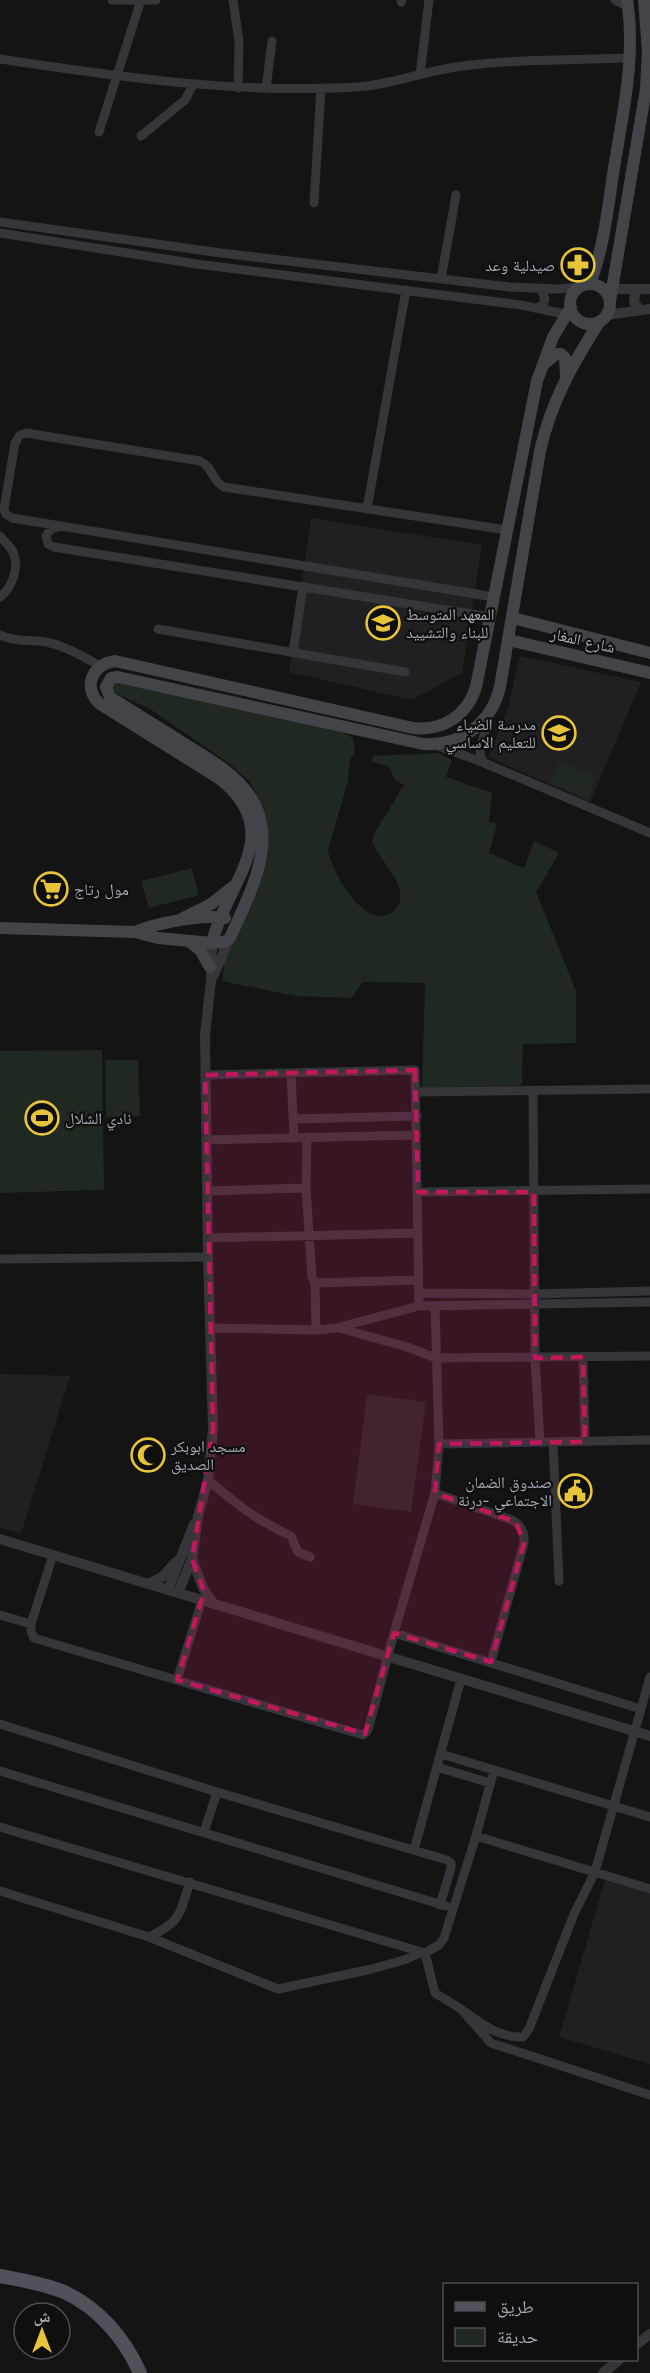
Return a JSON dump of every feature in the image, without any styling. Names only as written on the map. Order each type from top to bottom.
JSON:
[{"type":"main road","points":[[0,928],[135,932],[158,938],[189,941],[229,940],[258,868],[262,847],[261,826],[252,798],[241,783],[227,771],[110,697],[106,687],[109,681],[118,677],[432,744],[449,742],[465,735],[480,725],[490,712],[498,696],[542,444],[552,407],[566,377],[604,318],[618,257],[649,62],[644,0]]},
{"type":"main road","points":[[212,942],[221,917],[247,863],[251,845],[250,826],[240,800],[220,779],[96,701],[91,686],[93,675],[100,666],[110,662],[121,662],[413,728],[429,728],[451,721],[471,701],[476,687],[541,367],[553,337],[570,313],[571,298],[585,285],[600,254],[628,85],[630,58],[628,3]]},
{"type":"main road","points":[[600,254],[601,259],[609,263],[614,262],[618,257]]},
{"type":"main road","points":[[585,285],[608,293]]},
{"type":"main road","points":[[570,313],[586,324],[604,318]]},
{"type":"main road","points":[[541,367],[553,355],[561,354],[565,358],[566,377]]},
{"type":"main road","name":"شارع المغار","points":[[513,618],[650,653]]},
{"type":"main road","name":"شارع المغار","points":[[509,640],[650,673]]},
{"type":"main road","points":[[177,922],[211,904],[237,883]]},
{"type":"main road","points":[[135,932],[155,924],[221,917],[237,922]]},
{"type":"main road","points":[[189,941],[205,955],[211,973]]},
{"type":"main road","points":[[0,2276],[64,2292],[93,2311],[113,2328],[132,2355],[140,2373]]},
{"type":"street","points":[[112,0],[156,0]]},
{"type":"street","points":[[99,132],[141,0]]},
{"type":"street","points":[[233,0],[239,41],[237,88]]},
{"type":"street","points":[[420,75],[429,0]]},
{"type":"street","points":[[615,0],[628,3]]},
{"type":"street","points":[[266,89],[272,41]]},
{"type":"street","points":[[0,59],[193,85],[266,89],[374,85],[459,66],[489,63],[630,58]]},
{"type":"street","points":[[141,136],[185,100],[193,85]]},
{"type":"street","points":[[314,203],[321,88]]},
{"type":"street","points":[[441,279],[456,195]]},
{"type":"street","points":[[0,222],[221,253],[441,279],[541,289],[585,285]]},
{"type":"street","points":[[0,233],[197,264],[570,313]]},
{"type":"street","points":[[537,308],[543,305],[545,299],[541,289]]},
{"type":"street","points":[[608,293],[645,289]]},
{"type":"street","points":[[645,289],[635,294],[634,302],[645,310]]},
{"type":"street","points":[[367,509],[406,290]]},
{"type":"street","points":[[604,318],[645,310]]},
{"type":"street","points":[[494,597],[12,519],[6,514],[4,508],[16,440],[23,434],[200,461],[207,465],[216,481],[224,487],[507,530]]},
{"type":"street","points":[[38,523],[48,544],[54,547],[490,617]]},
{"type":"street","points":[[46,536],[51,530],[61,526]]},
{"type":"street","points":[[0,536],[13,552],[15,560],[13,581],[0,597]]},
{"type":"street","points":[[293,652],[303,587]]},
{"type":"street","points":[[158,629],[405,672]]},
{"type":"street","points":[[0,635],[24,642],[43,642],[66,649],[100,666]]},
{"type":"street","points":[[482,762],[480,750],[490,712]]},
{"type":"street","points":[[432,744],[482,762],[650,833]]},
{"type":"street","points":[[211,973],[229,940]]},
{"type":"street","points":[[173,1591],[192,1559],[198,1516],[208,1480],[213,1429],[205,1075],[205,1035],[212,942]]},
{"type":"street","points":[[205,1075],[415,1070],[419,1306]]},
{"type":"street","points":[[291,1073],[294,1138]]},
{"type":"street","points":[[416,1092],[650,1089]]},
{"type":"street","points":[[533,1090],[535,1358],[540,1443]]},
{"type":"street","points":[[293,1119],[417,1116]]},
{"type":"street","points":[[206,1140],[417,1135]]},
{"type":"street","points":[[307,1137],[306,1188],[311,1235],[312,1277],[315,1283],[315,1330]]},
{"type":"street","points":[[207,1191],[306,1188]]},
{"type":"street","points":[[418,1192],[650,1189]]},
{"type":"street","points":[[207,1238],[418,1233]]},
{"type":"street","points":[[0,1259],[208,1257]]},
{"type":"street","points":[[315,1283],[419,1280]]},
{"type":"street","points":[[420,1293],[535,1294],[650,1291]]},
{"type":"street","points":[[210,1328],[315,1330],[336,1328],[419,1306],[650,1302]]},
{"type":"street","points":[[53,1555],[31,1624],[34,1638],[363,1735],[368,1730],[435,1493],[439,1444],[435,1306]]},
{"type":"street","points":[[336,1328],[407,1347],[436,1358],[650,1356]]},
{"type":"street","points":[[583,1357],[585,1442]]},
{"type":"street","points":[[439,1444],[650,1440]]},
{"type":"street","points":[[554,1442],[559,1581]]},
{"type":"street","points":[[208,1480],[248,1513],[291,1536],[298,1552],[310,1557]]},
{"type":"street","points":[[435,1493],[512,1520],[524,1533],[524,1543],[491,1662]]},
{"type":"street","points":[[173,1591],[182,1553],[198,1516]]},
{"type":"street","points":[[0,1539],[650,1736]]},
{"type":"street","points":[[148,1584],[170,1570],[182,1553]]},
{"type":"street","points":[[192,1559],[203,1588],[214,1604]]},
{"type":"street","points":[[177,1680],[202,1600]]},
{"type":"street","points":[[0,1615],[31,1624]]},
{"type":"street","points":[[394,1633],[641,1709]]},
{"type":"street","points":[[423,1953],[435,1993],[493,2031],[523,2037],[529,2029],[574,1914],[595,1872],[650,1677]]},
{"type":"street","points":[[414,1850],[461,1679]]},
{"type":"street","points":[[0,1724],[451,1863],[440,1905]]},
{"type":"street","points":[[441,1754],[650,1817]]},
{"type":"street","points":[[437,1767],[490,1783]]},
{"type":"street","points":[[0,1891],[148,1937],[278,1989],[372,1969],[423,1953],[439,1945],[444,1938],[477,1836],[494,1770]]},
{"type":"street","points":[[0,1771],[452,1909]]},
{"type":"street","points":[[204,1832],[217,1792]]},
{"type":"street","points":[[0,1827],[423,1953]]},
{"type":"street","points":[[477,1836],[650,1888]]},
{"type":"street","points":[[148,1937],[168,1928],[175,1921],[190,1882]]},
{"type":"street","points":[[465,2012],[491,2043],[650,2095]]},
{"type":"street","points":[[638,2343],[650,2334]]},
{"type":"street","points":[[603,2373],[618,2361]]},
{"type":"highlighted area","points":[[415,1070],[418,1192],[534,1192],[535,1358],[583,1357],[585,1442],[439,1444],[435,1493],[516,1522],[524,1543],[491,1662],[394,1633],[365,1734],[177,1680],[204,1592],[192,1559],[213,1429],[205,1075]]},
{"type":"shaded area","name":"المعهد المتوسط للبناء والتشييد","points":[[311,518],[482,545],[462,673],[412,700],[289,672]]},
{"type":"shaded area","name":"مدرسة الضياء للتعليم الاساسي","points":[[520,656],[641,682],[590,802],[488,757],[508,708]]},
{"type":"shaded area","points":[[0,1374],[70,1376],[21,1534],[0,1528]]},
{"type":"shaded area","points":[[605,1880],[650,1894],[650,2064],[559,2037]]},
{"type":"green space","points":[[117,680],[344,733],[353,738],[355,752],[350,760],[348,781],[328,850],[343,885],[355,901],[375,915],[382,916],[393,912],[400,901],[399,887],[372,843],[374,834],[404,785],[394,779],[390,767],[371,761],[374,756],[439,753],[452,760],[446,777],[492,793],[489,822],[497,824],[489,853],[524,868],[534,841],[559,853],[536,892],[576,991],[576,1043],[523,1044],[522,1085],[422,1088],[425,983],[363,982],[351,998],[296,996],[222,981],[225,956],[242,915],[264,818],[258,798],[250,782],[230,764],[150,709],[111,691],[109,683]]},
{"type":"green space","points":[[559,761],[596,777],[587,798],[550,782]]},
{"type":"green space","points":[[192,868],[199,895],[149,908],[141,881]]},
{"type":"green space","points":[[102,1050],[104,1190],[0,1193],[0,1051]]},
{"type":"green space","points":[[105,1060],[138,1060],[140,1116],[106,1117]]},
{"type":"green space","points":[[367,1394],[426,1402],[411,1512],[353,1504]]},
{"type":"place","name":"صيدلية وعد","points":[[578,265]]},
{"type":"place","name":"المعهد المتوسط للبناء والتشييد","points":[[383,623]]},
{"type":"place","name":"مدرسة الضياء للتعليم الاساسي","points":[[559,733]]},
{"type":"place","name":"مول رتاج","points":[[51,889]]},
{"type":"place","name":"نادي الشلال","points":[[42,1118]]},
{"type":"place","name":"مسجد ابوبكر الصديق","points":[[148,1455]]},
{"type":"place","name":"صندوق الضمان الاجتماعي -درنة","points":[[575,1491]]}]
